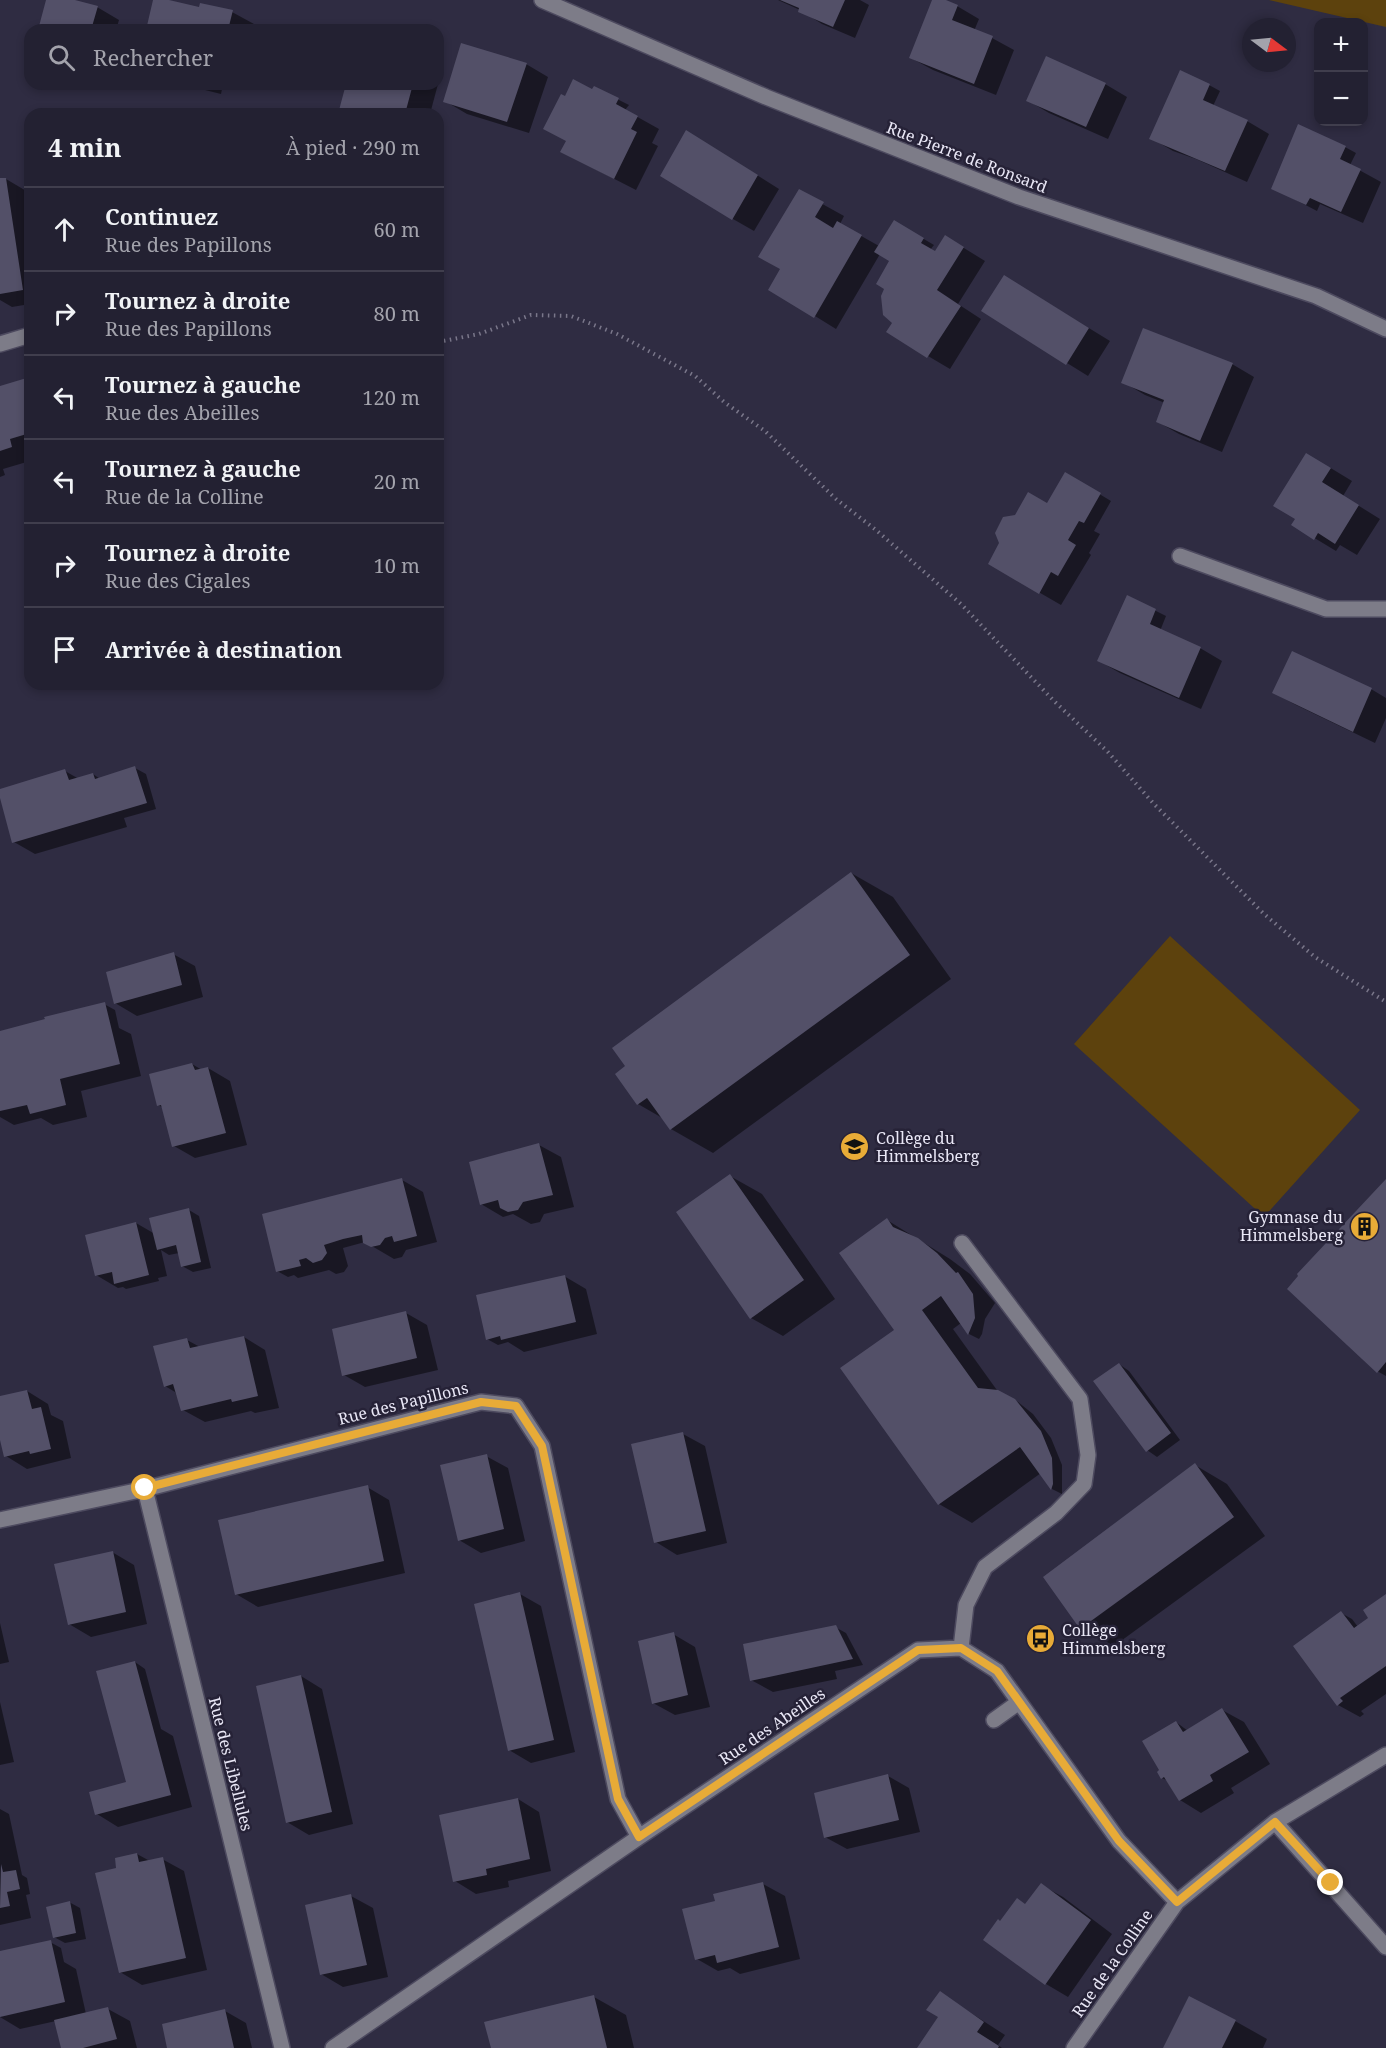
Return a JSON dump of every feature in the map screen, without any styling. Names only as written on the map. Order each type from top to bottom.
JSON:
[{"type":"street","name":"Rue Pierre de Ronsard","points":[[542,0],[766,97],[1019,198],[1316,296],[1386,329]]},
{"type":"street","points":[[0,344],[24,337]]},
{"type":"street","points":[[1180,556],[1326,609],[1386,609]]},
{"type":"street","points":[[962,1243],[1080,1399],[1088,1455],[1084,1484],[1056,1513],[986,1567],[966,1605],[961,1648],[997,1671],[1119,1841],[1177,1902]]},
{"type":"street","name":"Rue des Papillons","points":[[0,1520],[145,1488],[481,1402],[516,1406],[542,1446],[618,1799],[639,1837]]},
{"type":"street","name":"Rue des Libellules","points":[[145,1488],[282,2048]]},
{"type":"street","name":"Rue des Abeilles","points":[[333,2048],[639,1837],[918,1650],[961,1648]]},
{"type":"street","points":[[994,1720],[1019,1702]]},
{"type":"street","name":"Rue de la Colline","points":[[1074,2048],[1177,1902],[1275,1822],[1386,1755]]},
{"type":"street","points":[[1275,1822],[1386,1947]]},
{"type":"path","points":[[444,341],[479,334],[531,315],[571,316],[617,334],[695,376],[724,402],[765,431],[836,499],[876,530],[961,604],[1264,914],[1315,957],[1386,1002]]},
{"type":"shaded area","points":[[1269,0],[1386,0],[1386,27],[1368,23],[1368,18],[1347,18]]},
{"type":"shaded area","points":[[1170,936],[1360,1110],[1264,1217],[1074,1044]]},
{"type":"building","points":[[46,0],[75,0],[98,6],[93,24],[40,24]]},
{"type":"building","points":[[153,0],[169,0],[199,7],[200,3],[233,10],[230,24],[147,24]]},
{"type":"building","points":[[780,0],[845,0],[833,27],[798,12],[799,8]]},
{"type":"building","points":[[932,0],[946,0],[958,5],[952,20],[993,36],[974,84],[909,58]]},
{"type":"building","points":[[461,43],[527,63],[507,122],[443,102]]},
{"type":"building","points":[[1046,56],[1106,83],[1086,127],[1026,101]]},
{"type":"building","points":[[1180,70],[1210,84],[1203,100],[1248,120],[1225,171],[1149,139]]},
{"type":"building","points":[[573,79],[592,89],[594,86],[619,98],[616,104],[638,116],[631,129],[637,132],[614,179],[560,152],[566,141],[543,129],[561,94],[565,96]]},
{"type":"building","points":[[344,90],[411,90],[407,108],[340,108]]},
{"type":"building","points":[[1298,124],[1346,146],[1340,159],[1361,169],[1341,212],[1310,198],[1306,205],[1271,189]]},
{"type":"building","points":[[686,130],[758,175],[732,220],[660,176]]},
{"type":"building","points":[[0,178],[6,178],[23,290],[0,294]]},
{"type":"building","points":[[799,189],[824,202],[815,217],[833,228],[837,221],[862,235],[814,318],[768,290],[780,269],[758,257]]},
{"type":"building","points":[[894,220],[924,238],[921,243],[935,251],[945,235],[964,247],[937,290],[961,306],[927,358],[886,332],[892,323],[883,315],[881,296],[884,289],[876,284],[889,261],[874,252]]},
{"type":"building","points":[[1004,275],[1089,328],[1066,365],[981,311]]},
{"type":"building","points":[[1143,328],[1233,363],[1200,441],[1156,422],[1164,400],[1121,383]]},
{"type":"building","points":[[24,379],[24,435],[10,439],[12,447],[0,451],[0,386]]},
{"type":"building","points":[[1306,453],[1331,468],[1322,482],[1359,505],[1335,544],[1318,533],[1314,540],[1291,525],[1295,519],[1273,506]]},
{"type":"building","points":[[1065,472],[1101,493],[1084,523],[1079,521],[1068,540],[1076,545],[1058,576],[1051,572],[1039,594],[988,564],[999,543],[995,533],[1003,517],[1015,515],[1028,492],[1047,503]]},
{"type":"building","points":[[1127,595],[1156,609],[1150,624],[1201,647],[1179,698],[1097,661]]},
{"type":"building","points":[[1292,651],[1372,688],[1353,732],[1272,693]]},
{"type":"building","points":[[135,766],[147,803],[12,843],[0,798],[0,789],[65,769],[69,780],[93,773],[95,779]]},
{"type":"building","points":[[851,872],[910,955],[670,1130],[647,1098],[637,1105],[615,1074],[625,1066],[612,1048]]},
{"type":"building","points":[[174,952],[182,985],[114,1004],[106,972]]},
{"type":"building","points":[[105,1002],[120,1064],[60,1079],[66,1105],[30,1114],[27,1105],[0,1111],[0,1031]]},
{"type":"building","points":[[192,1063],[195,1070],[208,1067],[226,1133],[172,1147],[161,1105],[157,1106],[149,1074]]},
{"type":"building","points":[[539,1143],[553,1195],[523,1202],[518,1210],[508,1212],[500,1208],[498,1200],[480,1205],[469,1162]]},
{"type":"building","points":[[730,1174],[804,1280],[750,1319],[676,1212]]},
{"type":"building","points":[[402,1178],[417,1236],[394,1242],[392,1236],[385,1238],[380,1245],[371,1247],[363,1243],[362,1235],[343,1239],[324,1245],[327,1253],[322,1260],[313,1263],[306,1258],[299,1260],[301,1266],[276,1272],[262,1214]]},
{"type":"building","name":"Gymnase du Himmelsberg","points":[[1386,1179],[1386,1362],[1377,1373],[1287,1289],[1298,1276],[1297,1274]]},
{"type":"building","points":[[189,1208],[201,1262],[181,1267],[176,1245],[157,1250],[149,1218]]},
{"type":"building","points":[[887,1218],[893,1227],[918,1238],[937,1253],[956,1273],[958,1272],[973,1294],[975,1318],[968,1335],[941,1296],[922,1310],[978,1388],[998,1390],[1015,1399],[1041,1431],[1052,1458],[1053,1484],[1051,1490],[1020,1447],[938,1505],[840,1368],[894,1330],[839,1253]]},
{"type":"building","points":[[136,1222],[149,1275],[114,1284],[112,1272],[95,1276],[85,1235]]},
{"type":"building","points":[[565,1275],[576,1322],[501,1340],[500,1336],[486,1340],[476,1295]]},
{"type":"building","points":[[406,1311],[417,1358],[342,1376],[332,1329]]},
{"type":"building","points":[[244,1336],[258,1396],[232,1402],[231,1399],[181,1411],[173,1384],[164,1387],[153,1346],[187,1338],[190,1348]]},
{"type":"building","points":[[1119,1363],[1171,1433],[1146,1452],[1093,1381]]},
{"type":"building","points":[[27,1390],[32,1409],[41,1407],[51,1449],[4,1457],[0,1440],[0,1396]]},
{"type":"building","points":[[683,1432],[706,1531],[654,1543],[631,1444]]},
{"type":"building","points":[[487,1454],[504,1529],[458,1541],[440,1465]]},
{"type":"building","points":[[1195,1463],[1234,1517],[1080,1629],[1043,1577]]},
{"type":"building","points":[[368,1485],[384,1561],[235,1595],[218,1520]]},
{"type":"building","points":[[113,1551],[126,1612],[68,1625],[54,1564]]},
{"type":"building","points":[[520,1592],[554,1740],[508,1751],[474,1604]]},
{"type":"building","points":[[1386,1594],[1386,1666],[1340,1698],[1343,1701],[1337,1706],[1293,1646],[1341,1611],[1354,1628],[1368,1618],[1363,1610]]},
{"type":"building","points":[[836,1625],[853,1659],[750,1681],[743,1644]]},
{"type":"building","points":[[674,1632],[688,1695],[652,1704],[638,1641]]},
{"type":"building","points":[[135,1661],[171,1795],[95,1815],[89,1792],[126,1782],[96,1671]]},
{"type":"building","points":[[301,1675],[332,1812],[286,1823],[256,1686]]},
{"type":"building","points":[[1222,1708],[1249,1752],[1210,1775],[1213,1781],[1179,1801],[1164,1777],[1161,1779],[1157,1772],[1159,1770],[1142,1741],[1176,1721],[1183,1732]]},
{"type":"building","points":[[888,1774],[899,1820],[824,1838],[814,1793]]},
{"type":"building","points":[[518,1798],[530,1859],[486,1869],[487,1875],[453,1882],[439,1815]]},
{"type":"building","points":[[137,1853],[139,1862],[163,1857],[186,1958],[119,1973],[95,1873],[116,1868],[115,1858]]},
{"type":"building","points":[[1,1864],[3,1872],[16,1870],[20,1889],[7,1892],[10,1906],[0,1908]]},
{"type":"building","points":[[763,1882],[779,1947],[717,1963],[715,1955],[695,1960],[682,1909],[715,1901],[713,1894]]},
{"type":"building","points":[[1041,1883],[1091,1920],[1045,1985],[983,1940],[1017,1898],[1025,1904]]},
{"type":"building","points":[[351,1894],[367,1965],[320,1975],[305,1905]]},
{"type":"building","points":[[70,1901],[76,1933],[53,1938],[46,1907]]},
{"type":"building","points":[[51,1940],[65,2002],[0,2017],[0,1951]]},
{"type":"building","points":[[940,1991],[984,2022],[977,2032],[999,2046],[998,2048],[917,2048],[938,2017],[926,2010]]},
{"type":"building","points":[[594,1995],[607,2048],[491,2048],[484,2022]]},
{"type":"building","points":[[1189,1996],[1236,2020],[1222,2048],[1163,2048]]},
{"type":"building","points":[[108,2007],[117,2039],[83,2048],[61,2048],[54,2020]]},
{"type":"building","points":[[225,2009],[234,2048],[167,2048],[162,2024]]},
{"type":"place","name":"Collège du Himmelsberg","points":[[855,1147]]},
{"type":"place","name":"Gymnase du Himmelsberg","points":[[1364,1226]]},
{"type":"place","name":"Collège Himmelsberg","points":[[1041,1639]]},
{"type":"route","points":[[145,1488],[481,1402],[516,1406],[542,1446],[618,1799],[639,1837],[918,1650],[961,1648],[997,1671],[1119,1841],[1177,1902],[1275,1822],[1331,1883]]}]
